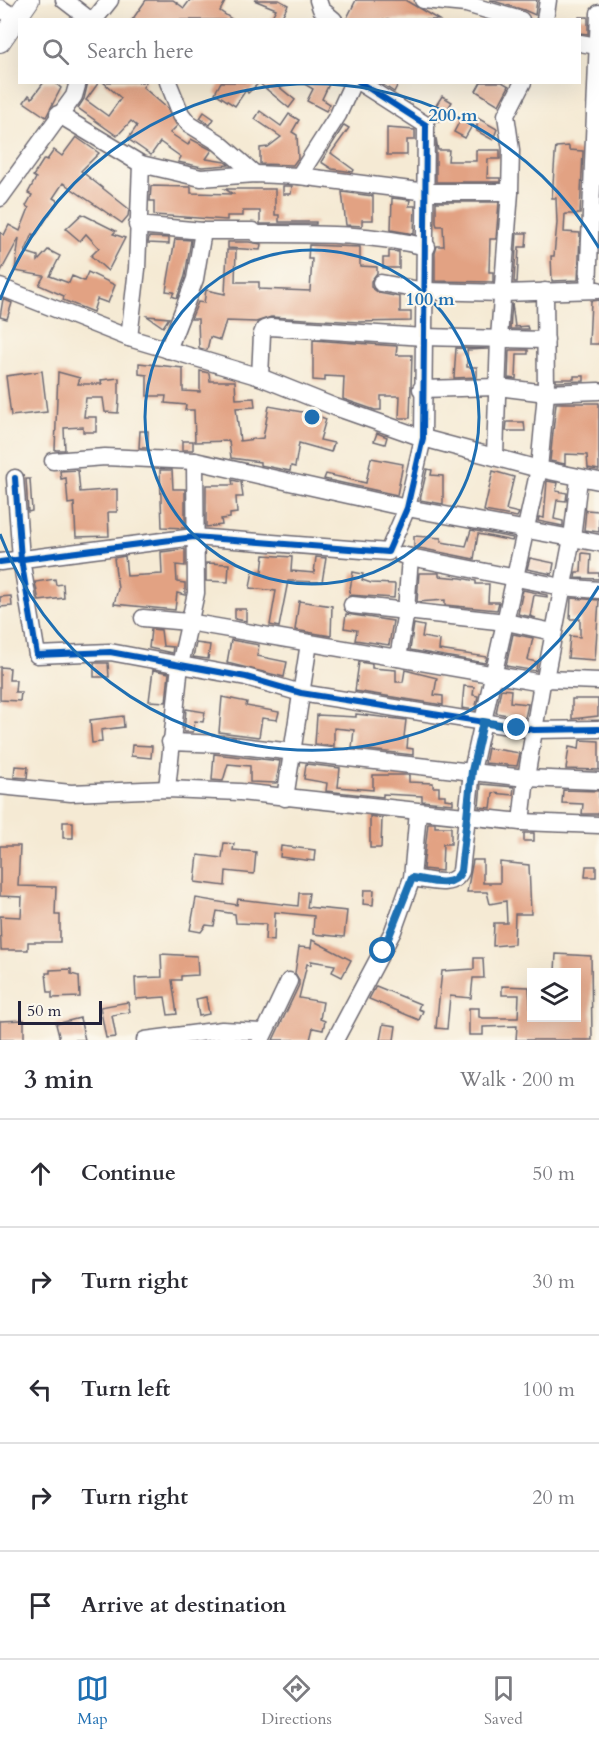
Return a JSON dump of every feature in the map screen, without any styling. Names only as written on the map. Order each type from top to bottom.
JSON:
[{"type":"main road","points":[[0,42],[8,13],[29,0]]},
{"type":"street","points":[[64,0],[89,18]]},
{"type":"street","points":[[94,18],[110,0]]},
{"type":"street","points":[[318,0],[321,9],[332,18]]},
{"type":"street","points":[[423,0],[467,2],[515,18]]},
{"type":"street","points":[[545,18],[548,0]]},
{"type":"street","points":[[381,283],[425,291],[503,293],[594,289],[599,13]]},
{"type":"street","points":[[581,43],[597,45]]},
{"type":"street","points":[[0,198],[58,114],[74,96],[77,84]]},
{"type":"street","points":[[169,84],[181,114],[189,124],[218,142],[255,174]]},
{"type":"street","points":[[299,176],[338,115],[351,84]]},
{"type":"street","points":[[362,84],[426,125],[427,247],[421,389],[423,438],[407,508],[388,552]]},
{"type":"street","points":[[495,456],[499,338],[510,192],[511,150],[506,115],[522,84]]},
{"type":"street","points":[[58,114],[141,164],[201,178],[255,174],[299,176],[427,192],[510,192]]},
{"type":"street","points":[[129,338],[137,269],[141,164]]},
{"type":"street","points":[[137,225],[203,231],[383,237],[427,247]]},
{"type":"street","points":[[168,350],[195,279],[203,231]]},
{"type":"street","points":[[0,287],[129,338],[260,377],[335,407],[423,438],[538,469],[579,479],[599,481]]},
{"type":"street","points":[[412,878],[452,883],[458,879],[461,871],[472,771],[538,469],[546,393],[545,291]]},
{"type":"street","points":[[260,377],[262,334],[264,329],[270,327],[424,337],[546,340]]},
{"type":"street","points":[[421,389],[498,387],[546,393],[599,392]]},
{"type":"street","points":[[53,461],[105,457],[195,461],[407,508],[599,543]]},
{"type":"street","points":[[167,789],[170,742],[180,665],[196,593],[195,461]]},
{"type":"street","points":[[15,478],[21,559],[37,655],[110,652],[269,682],[301,693],[483,722],[534,730],[599,729]]},
{"type":"street","points":[[521,822],[534,730],[572,538],[579,479]]},
{"type":"street","points":[[0,562],[194,537],[388,552],[562,587],[599,590]]},
{"type":"street","points":[[398,658],[406,611],[410,557]]},
{"type":"street","points":[[352,604],[506,622],[553,632]]},
{"type":"street","points":[[143,618],[188,622],[544,681],[599,681]]},
{"type":"street","points":[[285,798],[309,643]]},
{"type":"street","points":[[170,742],[223,744],[293,751],[526,778],[599,781]]},
{"type":"street","points":[[0,786],[71,793],[167,789],[285,798],[521,822],[599,825]]},
{"type":"street","points":[[335,1040],[393,930],[412,878],[418,812]]},
{"type":"street","points":[[146,1040],[222,1030],[262,1036],[289,981]]},
{"type":"building","points":[[146,0],[173,0],[184,8],[190,0],[226,0],[220,11],[230,18],[133,18]]},
{"type":"building","points":[[254,0],[279,0],[288,5],[281,18],[271,18],[276,9]]},
{"type":"building","points":[[356,0],[405,0],[436,18],[347,18]]},
{"type":"building","points":[[490,0],[537,0],[535,15],[524,10]]},
{"type":"building","points":[[588,17],[588,34],[581,33],[581,18],[579,18]]},
{"type":"building","points":[[42,84],[56,84],[61,88],[46,117],[24,102],[29,95],[32,98]]},
{"type":"building","points":[[88,84],[98,84],[86,100],[108,116],[121,98],[105,84],[145,84],[143,87],[167,108],[177,126],[170,133],[188,145],[191,139],[212,150],[206,159],[225,162],[229,165],[202,167],[178,162],[181,157],[160,142],[151,155],[128,139],[137,126],[131,121],[117,136],[78,108],[84,99]]},
{"type":"building","points":[[220,84],[258,84],[248,93],[246,90],[235,106],[215,93]]},
{"type":"building","points":[[260,84],[275,84],[295,100],[289,108]]},
{"type":"building","points":[[304,84],[329,84],[322,99],[330,104],[326,111],[307,101],[313,89]]},
{"type":"building","points":[[382,84],[398,84],[394,92]]},
{"type":"building","points":[[480,84],[509,86],[499,105],[476,91]]},
{"type":"building","points":[[442,96],[452,102],[440,121],[436,121],[430,115]]},
{"type":"building","points":[[260,111],[281,126],[289,114],[299,120],[292,132],[297,135],[298,158],[293,165],[260,164],[260,148],[268,147],[281,137],[255,119]]},
{"type":"building","points":[[465,111],[477,118],[465,138],[454,132]]},
{"type":"building","points":[[204,112],[214,119],[210,125],[200,118]]},
{"type":"building","points":[[477,118],[497,129],[493,140],[477,131]]},
{"type":"building","points":[[344,125],[349,128],[331,153],[354,170],[353,172],[332,169],[321,162]]},
{"type":"building","points":[[387,128],[415,130],[415,140],[407,140],[407,155],[387,155]]},
{"type":"building","points":[[76,137],[99,153],[81,171],[129,209],[128,216],[122,223],[63,183],[53,198],[58,201],[35,236],[33,234],[25,252],[38,256],[38,261],[48,250],[60,256],[50,276],[69,283],[72,276],[84,281],[88,272],[115,285],[108,303],[97,299],[93,312],[63,300],[64,296],[39,285],[44,276],[15,271],[19,238],[0,273],[0,232],[4,235],[9,225],[20,231],[29,208],[26,206],[32,195],[28,193],[36,178],[33,176],[44,159],[47,160],[54,150],[62,156]]},
{"type":"building","points":[[436,138],[438,150],[449,150],[448,161],[476,161],[476,150],[500,150],[500,159],[488,159],[487,178],[500,178],[500,182],[436,182]]},
{"type":"building","points":[[569,146],[569,150],[583,151],[580,214],[565,214],[564,232],[580,233],[578,280],[552,281],[551,256],[554,256],[557,223],[556,198],[552,198],[556,147]]},
{"type":"building","points":[[151,186],[191,187],[191,193],[233,194],[225,189],[275,189],[275,215],[279,215],[279,222],[316,222],[316,224],[260,224],[260,211],[243,211],[243,216],[227,216],[227,220],[154,215],[154,201],[150,201]]},
{"type":"building","points":[[283,186],[292,186],[291,194],[283,194]]},
{"type":"building","points":[[342,192],[373,196],[373,220],[362,220],[362,226],[346,225]]},
{"type":"building","points":[[392,198],[410,200],[409,206],[415,206],[414,234],[391,230]]},
{"type":"building","points":[[436,202],[499,202],[496,239],[490,239],[489,272],[493,272],[493,282],[435,281],[435,253],[437,246],[444,246],[443,226],[437,226],[436,223]]},
{"type":"building","points":[[82,214],[116,231],[113,234],[125,238],[108,271],[91,256],[99,248],[86,234],[80,241],[66,229]]},
{"type":"building","points":[[517,233],[527,233],[526,247],[519,247],[517,282],[514,282]]},
{"type":"building","points":[[149,237],[169,238],[169,244],[148,243]]},
{"type":"building","points":[[175,239],[191,240],[185,276],[177,298],[172,296],[174,292],[166,291]]},
{"type":"building","points":[[228,242],[261,244],[260,250],[228,248]]},
{"type":"building","points":[[309,245],[360,247],[360,266],[377,267],[371,287],[379,293],[400,297],[400,312],[411,312],[411,321],[359,322],[271,317],[256,322],[226,321],[220,340],[210,337],[207,350],[199,348],[198,319],[191,319],[198,302],[204,303],[206,290],[225,294],[227,250],[236,250],[235,282],[259,282],[259,289],[310,291],[312,259],[308,259]]},
{"type":"building","points":[[389,251],[399,252],[399,268],[383,268],[383,258],[389,258]]},
{"type":"building","points":[[3,299],[12,303],[7,319],[0,317]]},
{"type":"building","points":[[599,300],[599,344],[589,344],[591,301]]},
{"type":"building","points":[[512,303],[515,327],[527,326],[528,329],[510,329]]},
{"type":"building","points":[[147,316],[169,318],[163,327]]},
{"type":"building","points":[[313,340],[397,346],[396,355],[412,355],[410,418],[399,418],[400,396],[381,396],[381,410],[375,410],[343,399],[344,377],[325,376],[325,381],[313,380]]},
{"type":"building","points":[[456,348],[488,349],[467,350],[467,367],[477,367],[477,377],[454,378]]},
{"type":"building","points":[[509,350],[528,350],[528,354],[517,354],[516,379],[508,378]]},
{"type":"building","points":[[139,363],[183,368],[183,391],[200,392],[200,371],[209,373],[210,381],[235,381],[236,399],[254,398],[255,407],[236,408],[240,441],[263,438],[269,406],[313,414],[326,419],[320,440],[334,443],[331,452],[299,443],[295,467],[291,466],[290,471],[260,465],[260,462],[231,458],[229,441],[195,442],[194,410],[185,410],[186,405],[165,403],[166,396],[147,396],[147,375],[139,374]]},
{"type":"building","points":[[42,371],[47,412],[11,416],[6,376]]},
{"type":"building","points":[[58,372],[80,378],[78,384],[102,384],[101,380],[119,378],[118,413],[105,412],[103,398],[86,398],[84,417],[96,417],[96,432],[83,432],[83,427],[64,428],[65,450],[55,450]]},
{"type":"building","points":[[574,376],[584,376],[584,381],[556,382],[556,379],[574,379]]},
{"type":"building","points":[[556,403],[599,403],[599,470],[588,468],[587,455],[565,454],[565,464],[550,461]]},
{"type":"building","points":[[507,422],[524,422],[525,431],[506,431]]},
{"type":"building","points":[[140,431],[148,431],[148,448],[139,448]]},
{"type":"building","points":[[377,433],[387,437],[385,444],[374,441]]},
{"type":"building","points":[[182,441],[193,441],[193,450],[182,450]]},
{"type":"building","points":[[371,458],[403,464],[397,495],[324,479],[326,474],[366,483]]},
{"type":"building","points":[[427,469],[432,470],[431,475],[443,476],[443,504],[420,500]]},
{"type":"building","points":[[78,470],[80,492],[117,489],[117,512],[108,512],[109,536],[76,537],[74,503],[68,504],[66,478],[61,479],[60,471]]},
{"type":"building","points":[[160,470],[172,470],[173,489],[185,489],[185,528],[162,527]]},
{"type":"building","points":[[493,471],[514,477],[506,510],[519,513],[517,517],[484,511]]},
{"type":"building","points":[[26,479],[30,479],[32,511],[28,512]]},
{"type":"building","points":[[232,480],[241,482],[243,497],[236,497],[237,513],[230,514],[230,518],[221,519],[222,525],[206,527],[206,485],[233,485]]},
{"type":"building","points":[[547,481],[558,483],[556,491],[567,493],[566,501],[557,500],[554,519],[563,521],[563,526],[538,521],[539,517],[544,518]]},
{"type":"building","points":[[586,510],[599,511],[599,532],[584,530]]},
{"type":"building","points":[[471,530],[513,538],[512,541],[478,534],[474,559],[414,547],[414,536],[441,538],[441,542],[466,546]]},
{"type":"building","points":[[185,549],[185,566],[176,565],[177,582],[185,583],[185,595],[177,593],[175,610],[114,604],[118,589],[114,558],[125,556],[127,576],[162,574],[161,552]]},
{"type":"building","points":[[582,553],[591,554],[590,573],[599,573],[599,579],[575,578],[576,572],[581,572]]},
{"type":"building","points":[[264,555],[292,557],[291,571],[314,573],[316,557],[326,558],[322,582],[288,581],[279,627],[270,625],[276,591],[250,588],[253,570],[262,572]]},
{"type":"building","points":[[530,558],[554,563],[552,574],[527,569]]},
{"type":"building","points":[[206,563],[229,564],[228,582],[206,581]]},
{"type":"building","points":[[353,572],[363,574],[362,580],[371,583],[395,584],[394,598],[349,595]]},
{"type":"building","points":[[419,573],[439,573],[439,576],[476,581],[476,584],[489,584],[488,602],[499,602],[497,610],[445,605],[445,600],[417,602]]},
{"type":"building","points":[[55,579],[56,585],[63,584],[64,598],[39,601],[35,582]]},
{"type":"building","points":[[523,590],[547,595],[547,597],[534,595],[530,616],[536,618],[518,614]]},
{"type":"building","points":[[11,596],[12,606],[0,607],[0,597]]},
{"type":"building","points":[[571,598],[599,600],[595,660],[568,658],[570,636],[580,637],[580,619],[570,619]]},
{"type":"building","points":[[299,601],[332,606],[331,636],[295,630]]},
{"type":"building","points":[[235,609],[246,609],[246,621],[235,619]]},
{"type":"building","points":[[346,614],[393,621],[389,645],[355,640],[357,630],[344,628]]},
{"type":"building","points":[[414,624],[424,626],[422,637],[440,640],[439,650],[487,657],[485,663],[410,650]]},
{"type":"building","points":[[151,629],[161,630],[163,646],[173,647],[172,653],[149,648]]},
{"type":"building","points":[[513,634],[533,638],[528,660],[537,662],[536,671],[506,666]]},
{"type":"building","points":[[231,640],[259,645],[257,656],[287,662],[284,677],[227,663]]},
{"type":"building","points":[[196,643],[210,645],[208,659],[193,657]]},
{"type":"building","points":[[359,662],[372,664],[372,668],[396,670],[396,682],[403,682],[405,670],[437,678],[434,695],[443,696],[443,705],[355,691]]},
{"type":"building","points":[[94,663],[108,663],[109,677],[94,677]]},
{"type":"building","points":[[0,667],[10,668],[9,680],[16,680],[15,692],[21,692],[20,701],[0,700]]},
{"type":"building","points":[[153,670],[169,673],[166,702],[149,701]]},
{"type":"building","points":[[464,686],[474,687],[473,695],[478,696],[475,710],[462,708]]},
{"type":"building","points":[[501,689],[511,690],[510,702],[528,704],[525,718],[496,713]]},
{"type":"building","points":[[222,697],[247,702],[246,706],[279,712],[277,720],[262,718],[259,737],[219,732]]},
{"type":"building","points":[[572,699],[598,699],[598,716],[572,719]]},
{"type":"building","points":[[186,709],[205,712],[203,722],[195,721],[193,732],[184,732]]},
{"type":"building","points":[[356,714],[406,720],[404,737],[408,737],[407,748],[413,749],[413,755],[352,748],[354,730],[334,728],[334,746],[315,744],[317,715],[356,717]]},
{"type":"building","points":[[123,716],[124,727],[101,730],[102,742],[92,743],[90,720]]},
{"type":"building","points":[[580,740],[599,741],[599,770],[566,769],[569,747],[579,749]]},
{"type":"building","points":[[132,745],[152,746],[151,758],[131,756]]},
{"type":"building","points":[[488,748],[520,753],[517,766],[485,763]]},
{"type":"building","points":[[214,754],[280,761],[276,783],[250,782],[250,766],[228,764],[223,781],[212,780]]},
{"type":"building","points":[[306,764],[340,768],[338,787],[373,790],[373,775],[409,775],[409,782],[433,783],[433,787],[439,787],[439,795],[445,795],[445,799],[453,800],[453,804],[422,801],[422,796],[383,794],[383,797],[326,791],[327,783],[304,779]]},
{"type":"building","points":[[15,766],[28,767],[27,778],[14,777]]},
{"type":"building","points":[[481,784],[514,787],[513,795],[493,793],[491,808],[479,807]]},
{"type":"building","points":[[563,790],[599,791],[599,814],[582,814],[583,804],[562,803]]},
{"type":"building","points":[[370,816],[382,818],[381,848],[370,848]]},
{"type":"building","points":[[63,822],[73,822],[73,838],[63,838]]},
{"type":"building","points":[[428,823],[435,823],[435,827],[451,827],[451,844],[443,844],[442,871],[423,869]]},
{"type":"building","points":[[524,833],[534,833],[534,841],[524,841]]},
{"type":"building","points":[[224,843],[234,844],[233,850],[256,852],[254,874],[226,871],[225,886],[195,882],[198,855],[222,858]]},
{"type":"building","points":[[0,846],[20,846],[18,886],[56,887],[55,915],[60,915],[60,942],[28,942],[28,950],[1,950],[0,916],[21,917],[22,897],[0,896]]},
{"type":"building","points":[[281,846],[315,850],[314,861],[280,857]]},
{"type":"building","points":[[473,860],[483,860],[483,883],[500,883],[500,862],[529,865],[531,914],[515,914],[514,944],[493,946],[494,923],[507,923],[506,901],[490,904],[487,892],[467,892]]},
{"type":"building","points":[[586,866],[596,866],[596,877],[585,877]]},
{"type":"building","points":[[364,890],[374,890],[373,905],[363,904]]},
{"type":"building","points":[[299,893],[309,893],[307,907],[347,911],[344,937],[313,934],[314,916],[275,912],[274,941],[265,940],[266,924],[236,923],[235,914],[217,911],[214,926],[206,925],[201,932],[190,930],[196,898],[237,905],[238,899],[298,906]]},
{"type":"building","points":[[312,940],[351,960],[342,977],[332,972],[335,965],[311,961],[311,965],[307,964],[299,998],[323,1002],[320,1019],[325,1021],[323,1030],[313,1028],[310,1040],[273,1040],[299,985],[295,973],[299,947],[311,948]]},
{"type":"building","points":[[161,954],[197,956],[198,975],[181,976],[181,980],[172,980],[177,1014],[168,1015],[165,997],[136,999],[135,978],[162,977]]},
{"type":"building","points":[[556,954],[591,956],[592,1040],[516,1040],[517,1026],[483,1027],[483,1035],[469,1035],[469,1008],[479,1008],[479,1017],[483,1018],[518,1018],[519,995],[502,995],[502,986],[527,987],[527,1022],[581,1022],[581,968],[555,968]]},
{"type":"building","points":[[474,958],[483,958],[484,978],[473,978],[471,998],[450,996],[447,1029],[436,1028],[442,971],[474,969]]},
{"type":"building","points":[[71,969],[71,974],[79,976],[80,997],[52,998],[52,992],[48,992],[46,973],[50,973],[50,970]]},
{"type":"building","points":[[376,986],[420,1004],[418,1009],[423,1011],[419,1020],[369,999]]},
{"type":"building","points":[[206,997],[209,1014],[199,1016],[196,999]]},
{"type":"building","points":[[128,1002],[130,1012],[112,1015],[116,1037],[106,1038],[100,1007]]},
{"type":"building","points":[[80,1018],[85,1040],[60,1040],[56,1024]]},
{"type":"building","points":[[24,1020],[24,1040],[0,1040],[0,1021]]},
{"type":"building","points":[[383,1024],[396,1026],[394,1040],[380,1040]]},
{"type":"cycle path","points":[[0,562],[194,537],[388,552],[407,508],[423,438],[426,125],[362,84]]},
{"type":"cycle path","points":[[15,478],[21,559],[37,655],[110,652],[246,677],[301,693],[534,730],[599,729]]},
{"type":"route","points":[[383,951],[412,878],[452,883],[458,879],[461,871],[472,771],[483,722],[517,728]]}]
